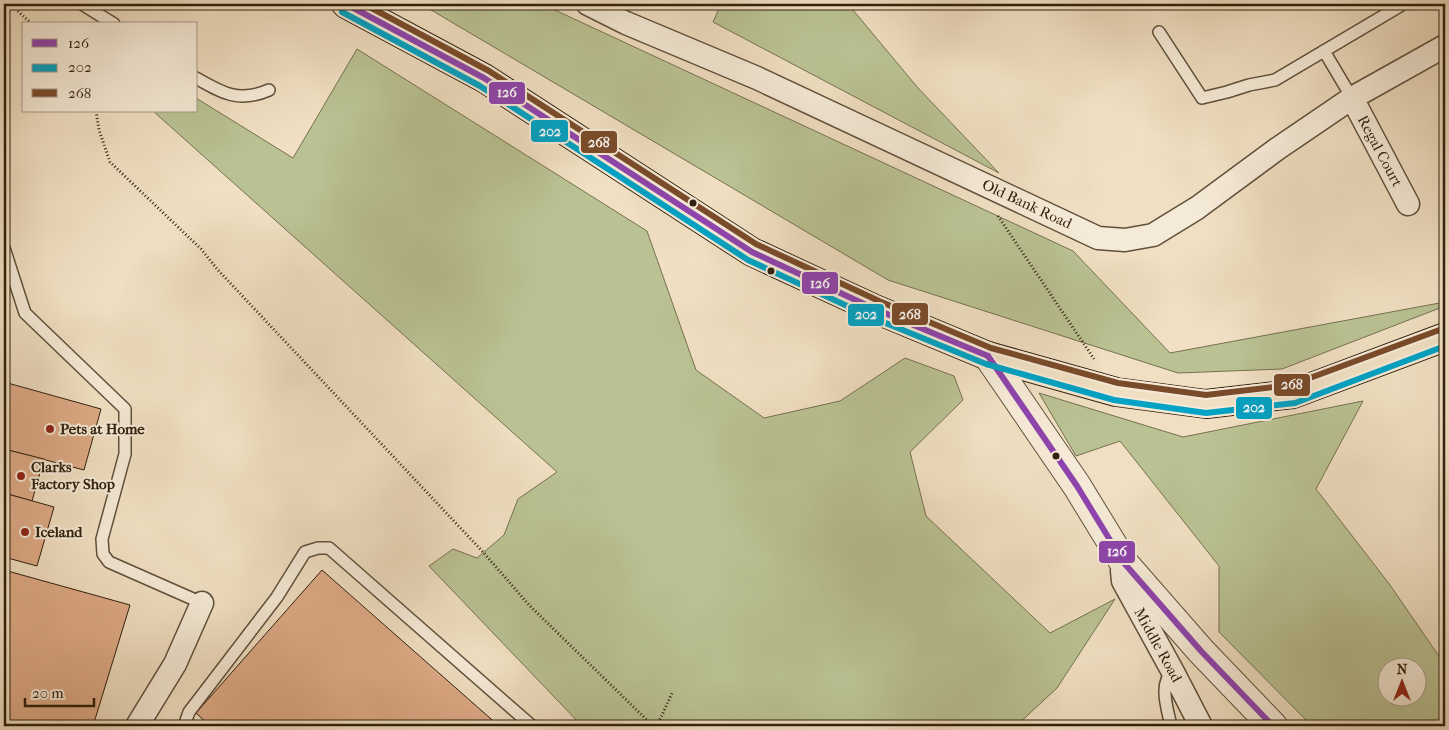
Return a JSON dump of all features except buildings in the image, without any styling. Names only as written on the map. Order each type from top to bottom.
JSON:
[{"type":"highway","points":[[346,4],[484,78],[752,252],[875,308],[988,356],[1116,392],[1206,404],[1293,394],[1445,337]]},
{"type":"street","name":"Old Bank Road","points":[[588,4],[626,23],[757,78],[1098,238],[1125,240],[1153,235],[1197,208],[1276,149],[1352,98],[1445,46]]},
{"type":"street","name":"Regal Court","points":[[1352,98],[1408,204]]},
{"type":"street","points":[[988,356],[1077,486],[1124,563],[1201,650],[1273,726]]},
{"type":"street","name":"Middle Road","points":[[1124,563],[1122,571],[1123,581],[1200,726]]},
{"type":"street","points":[[137,726],[175,664],[202,603]]},
{"type":"lane","points":[[82,4],[111,22]]},
{"type":"lane","points":[[1159,32],[1202,98],[1275,80],[1400,6]]},
{"type":"lane","points":[[1324,51],[1352,98]]},
{"type":"lane","points":[[198,79],[219,91],[233,96],[248,97],[268,90]]},
{"type":"lane","points":[[4,248],[25,313],[124,409],[125,454],[102,539],[103,554],[109,562],[202,603]]},
{"type":"lane","points":[[184,726],[189,712],[277,597],[304,552],[318,548],[329,548],[532,726]]},
{"type":"lane","points":[[1170,726],[1166,680],[1173,672]]},
{"type":"path","points":[[10,4],[30,22]]},
{"type":"path","points":[[96,112],[99,130],[110,162],[202,249],[217,270],[483,552],[529,605],[653,726]]},
{"type":"path","points":[[996,212],[1095,361],[1086,358]]},
{"type":"path","points":[[657,726],[673,691]]},
{"type":"green space","points":[[421,4],[542,4],[1073,251],[1170,353],[1445,302],[1445,306],[1282,369],[1178,373],[888,280]]},
{"type":"green space","points":[[721,4],[848,4],[918,88],[999,173],[713,22]]},
{"type":"green space","points":[[357,49],[647,231],[696,370],[764,418],[840,401],[905,358],[954,376],[963,400],[910,452],[926,516],[1050,633],[1115,599],[1057,688],[1016,726],[582,726],[429,566],[453,549],[477,558],[504,535],[518,499],[557,472],[154,112],[198,112],[198,99],[293,158]]},
{"type":"green space","points":[[1039,393],[1183,437],[1363,401],[1316,489],[1390,585],[1445,665],[1445,726],[1312,726],[1219,632],[1219,566],[1120,441],[1076,456]]},
{"type":"transit line","name":"126","points":[[346,4],[484,78],[752,252],[875,309],[988,356]]},
{"type":"transit line","name":"268","points":[[364,4],[489,71],[756,244],[879,301],[991,348],[1118,383],[1206,395],[1291,385],[1442,329]]},
{"type":"transit line","name":"202","points":[[342,12],[480,86],[748,260],[871,317],[986,364],[1114,400],[1206,413],[1295,403],[1445,346]]},
{"type":"transit line","name":"126","points":[[988,356],[1077,486],[1124,563],[1201,651],[1273,726]]},
{"type":"place","name":"Pets at Home","points":[[50,429]]},
{"type":"place","name":"Clarks Factory Shop","points":[[21,476]]},
{"type":"place","name":"Iceland","points":[[25,532]]}]
